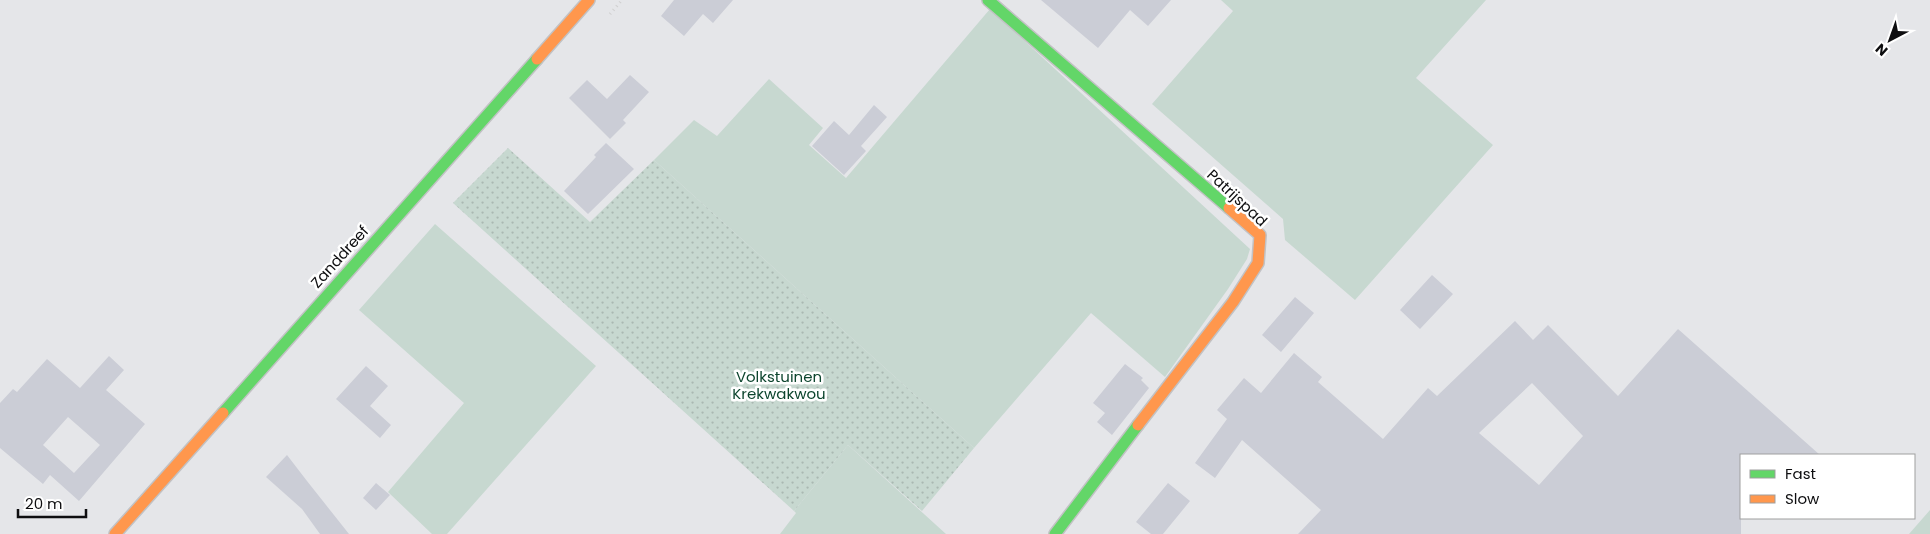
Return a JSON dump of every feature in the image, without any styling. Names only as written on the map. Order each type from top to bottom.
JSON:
[{"type":"street","name":"Zanddreef","points":[[115,534],[589,0]]},
{"type":"street","name":"Patrijspad","points":[[988,0],[1260,235],[1258,263],[1233,302],[1055,534]]},
{"type":"green space","points":[[1221,0],[1486,0],[1416,78],[1493,145],[1355,300],[1285,240],[1283,219],[1152,104],[1233,11]]},
{"type":"green space","points":[[990,9],[1250,249],[1247,259],[1228,289],[1165,377],[1091,313],[974,448],[654,160],[694,120],[717,136],[769,79],[823,128],[809,145],[846,178]]},
{"type":"green space","name":"Volkstuinen Krekwakwou","points":[[508,148],[590,222],[654,160],[974,448],[922,511],[848,445],[794,511],[453,203]]},
{"type":"green space","points":[[435,224],[596,366],[447,534],[432,534],[388,492],[464,403],[359,310]]},
{"type":"green space","points":[[848,445],[946,534],[780,534],[796,513],[794,511]]},
{"type":"green space","points":[[1930,510],[1930,534],[1909,534]]},
{"type":"building","points":[[674,0],[733,0],[713,23],[703,14],[684,36],[661,16]]},
{"type":"building","points":[[1041,0],[1171,0],[1148,26],[1130,10],[1098,48]]},
{"type":"building","points":[[630,75],[649,92],[623,120],[626,123],[610,139],[569,98],[587,80],[607,99]]},
{"type":"building","points":[[874,105],[887,117],[861,146],[866,151],[844,175],[812,146],[834,121],[849,135]]},
{"type":"building","points":[[606,143],[634,169],[588,214],[564,191],[596,157],[594,155]]},
{"type":"building","points":[[1432,275],[1453,294],[1420,329],[1400,310]]},
{"type":"building","points":[[1295,297],[1314,313],[1281,352],[1262,335]]},
{"type":"building","points":[[1515,321],[1533,340],[1548,325],[1618,396],[1678,329],[1819,454],[1740,454],[1741,534],[1298,534],[1321,510],[1242,440],[1215,478],[1195,463],[1227,419],[1217,410],[1244,378],[1261,393],[1294,353],[1322,377],[1318,382],[1383,439],[1428,388],[1437,396]],"holes":[[[1532,383],[1583,436],[1539,485],[1479,433]]]},
{"type":"building","points":[[109,356],[124,370],[106,390],[145,424],[79,501],[50,475],[43,484],[0,448],[0,403],[13,389],[17,392],[47,359],[80,388]],"holes":[[[68,417],[100,445],[74,473],[43,445]]]},
{"type":"building","points":[[1125,364],[1143,378],[1141,380],[1149,388],[1112,435],[1097,422],[1105,413],[1093,403]]},
{"type":"building","points":[[366,366],[388,386],[370,406],[391,425],[380,438],[336,399]]},
{"type":"building","points":[[287,455],[349,534],[320,534],[302,509],[266,477]]},
{"type":"building","points":[[376,483],[390,495],[376,510],[363,498]]},
{"type":"building","points":[[1168,483],[1190,501],[1163,534],[1151,534],[1136,522]]},
{"type":"traffic: fast","points":[[988,0],[1229,208]]},
{"type":"traffic: fast","points":[[223,413],[537,59]]},
{"type":"traffic: fast","points":[[1055,534],[1138,425]]},
{"type":"traffic: slow","points":[[537,59],[589,0]]},
{"type":"traffic: slow","points":[[1138,425],[1233,302],[1258,263],[1260,235],[1229,208]]},
{"type":"traffic: slow","points":[[115,534],[223,413]]}]
